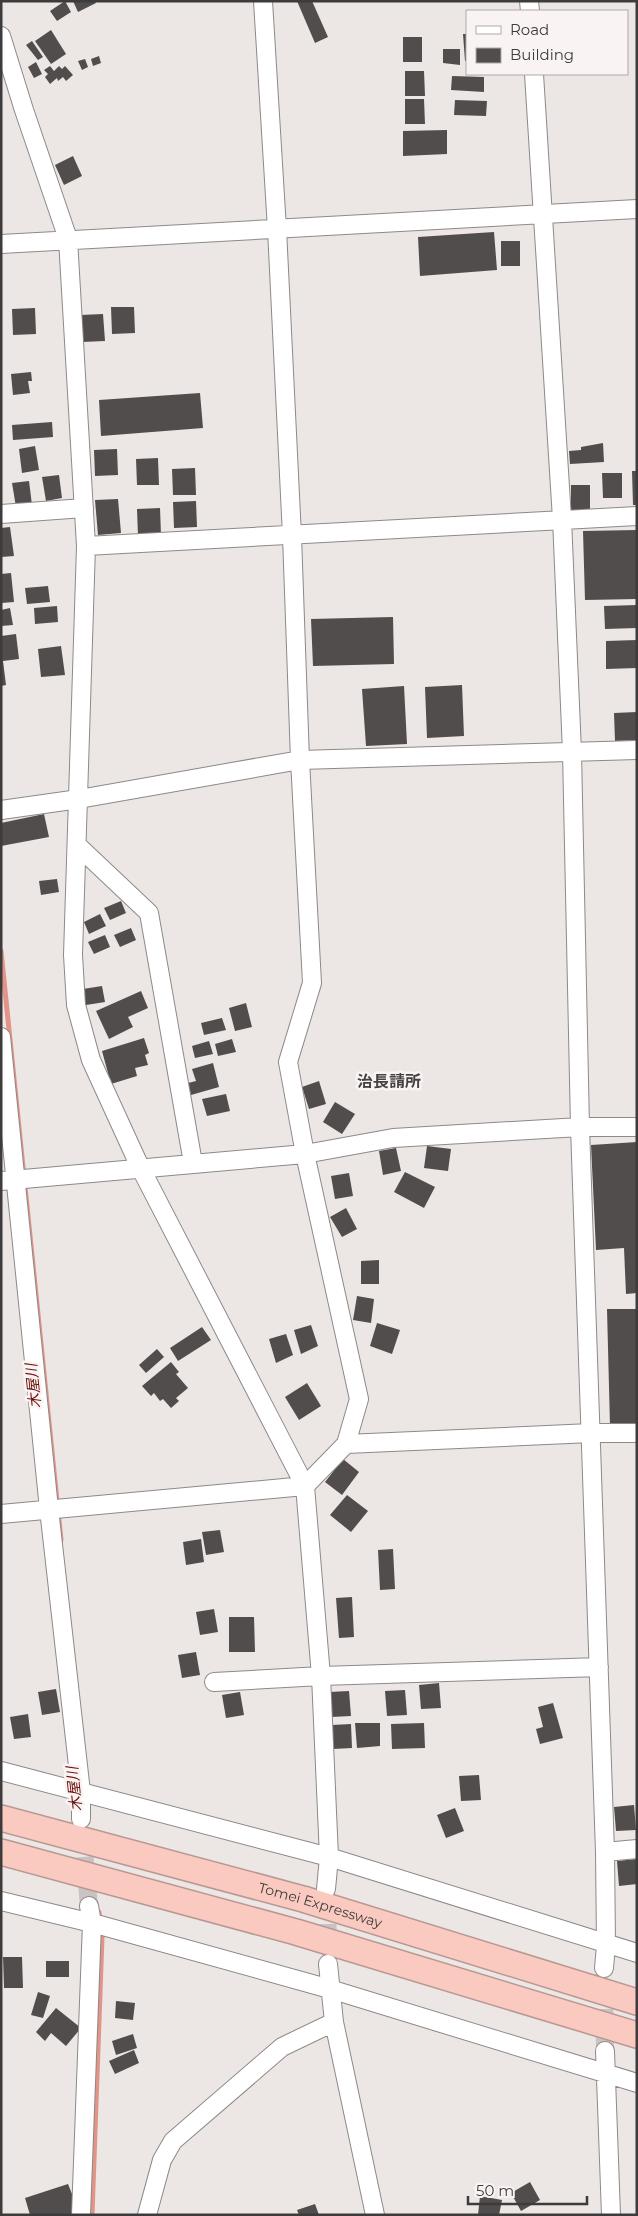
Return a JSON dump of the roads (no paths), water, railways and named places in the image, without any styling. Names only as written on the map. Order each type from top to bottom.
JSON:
[{"type":"highway","name":"Tomei Expressway","points":[[1,1818],[303,1899],[637,2002]]},
{"type":"highway","points":[[1,1852],[296,1932],[637,2035]]},
{"type":"street","points":[[1,1514],[305,1486],[346,1444],[359,1399],[305,1154],[288,1062],[312,983],[300,760],[292,536],[277,229],[263,1]]},
{"type":"street","points":[[1,36],[68,239],[86,546],[73,955],[76,1005],[91,1060],[140,1167],[305,1486],[321,1676],[329,1857],[326,1889]]},
{"type":"street","points":[[534,75],[562,519],[572,752],[580,1128],[605,1852],[606,1945],[604,1968]]},
{"type":"street","points":[[1,244],[637,209]]},
{"type":"street","points":[[1,514],[84,508]]},
{"type":"street","points":[[86,546],[637,516]]},
{"type":"street","points":[[1,810],[79,799],[300,760],[637,750]]},
{"type":"street","points":[[77,845],[148,913],[193,1163]]},
{"type":"street","points":[[1,1037],[54,1509],[81,1792],[81,1819]]},
{"type":"street","points":[[16,1180],[140,1167],[305,1154],[393,1138],[637,1126]]},
{"type":"street","points":[[346,1444],[591,1433],[637,1433]]},
{"type":"street","points":[[214,1682],[321,1676],[599,1667]]},
{"type":"street","points":[[1,1771],[329,1857],[637,1954]]},
{"type":"street","points":[[605,1852],[637,1849]]},
{"type":"street","points":[[1,1901],[96,1920],[637,2083]]},
{"type":"street","points":[[81,2215],[96,1920]]},
{"type":"street","points":[[328,1964],[334,2022],[376,2215]]},
{"type":"street","points":[[147,2215],[162,2160],[173,2141],[282,2047],[334,2022]]},
{"type":"street","points":[[605,2051],[611,2215]]},
{"type":"waterway","name":"木屋川","points":[[1,951],[61,1540]]},
{"type":"waterway","name":"木屋川","points":[[92,2215],[102,1937],[99,1912]]},
{"type":"tunnel","points":[[82,1830],[89,1906]]},
{"type":"tunnel","points":[[327,1897],[328,1951]]},
{"type":"tunnel","points":[[604,1982],[605,2051]]},
{"type":"district","name":"治長請所","points":[[389,1081]]}]
